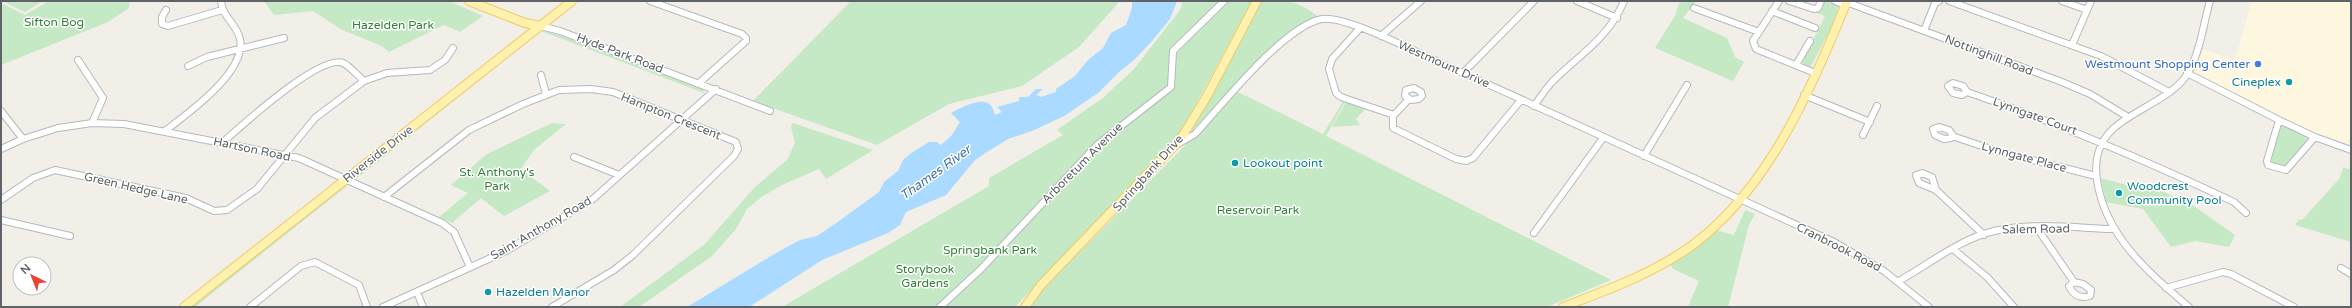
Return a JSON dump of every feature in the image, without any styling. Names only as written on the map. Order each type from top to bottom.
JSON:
[{"type":"main road","name":"Hyde Park Road","points":[[469,1],[525,24],[540,26]]},
{"type":"main road","name":"Riverside Drive","points":[[184,307],[572,1]]},
{"type":"main road","name":"Springbank Drive","points":[[1025,307],[1041,286],[1175,146],[1207,96],[1257,1]]},
{"type":"main road","points":[[1563,307],[1655,266],[1693,245],[1718,225],[1741,200],[1788,127],[1815,73],[1846,2]]},
{"type":"street","points":[[165,131],[224,79],[236,65],[241,54],[240,39],[222,10],[221,1]]},
{"type":"street","points":[[650,1],[742,34],[746,38],[746,42],[699,83]]},
{"type":"street","name":"Arboretum Avenue","points":[[940,307],[1122,122],[1171,87],[1174,79],[1171,63],[1173,51],[1192,34],[1207,15],[1224,1]]},
{"type":"street","points":[[1381,36],[1421,1]]},
{"type":"street","points":[[1463,73],[1534,1]]},
{"type":"street","points":[[1577,1],[1617,18]]},
{"type":"street","points":[[1534,106],[1552,82],[1602,38],[1617,18],[1624,1]]},
{"type":"street","points":[[1779,1],[1758,32],[1753,41],[1753,45],[1756,49],[1815,73]]},
{"type":"street","points":[[1789,1],[1814,9],[1818,8],[1821,1]]},
{"type":"street","name":"Nottinghill Road","points":[[1834,1],[1846,2],[2069,85],[2090,94],[2128,117]]},
{"type":"street","points":[[1924,30],[1935,3],[1939,1]]},
{"type":"street","points":[[1949,1],[2072,45],[2126,67],[2167,91]]},
{"type":"street","points":[[2062,1],[2087,10]]},
{"type":"street","points":[[2072,45],[2091,1]]},
{"type":"street","points":[[2189,307],[2141,264],[2114,229],[2100,200],[2095,164],[2098,150],[2102,142],[2114,127],[2186,77],[2210,1]]},
{"type":"street","points":[[1694,8],[1758,32]]},
{"type":"street","points":[[166,10],[162,17],[162,24],[168,26],[222,10]]},
{"type":"street","points":[[1772,11],[1815,28]]},
{"type":"street","name":"Westmount Drive","points":[[1175,146],[1195,134],[1284,39],[1309,23],[1323,19],[1334,19],[1381,36],[1741,200]]},
{"type":"street","name":"Hyde Park Road","points":[[540,26],[560,31],[716,89],[770,111]]},
{"type":"street","points":[[1360,28],[1332,59],[1329,69],[1336,93],[1341,97],[1357,101],[1394,115]]},
{"type":"street","points":[[188,66],[207,57],[284,38]]},
{"type":"street","points":[[1796,65],[1810,41]]},
{"type":"street","name":"Green Hedge Lane","points":[[1,200],[33,178],[55,170],[186,198],[220,212],[232,208],[256,189],[315,118],[364,81],[387,73],[430,70],[445,60],[454,48]]},
{"type":"street","points":[[78,60],[103,98],[92,123]]},
{"type":"street","points":[[222,142],[256,112],[317,68],[327,63],[344,63],[364,81]]},
{"type":"street","points":[[2187,73],[2278,120],[2315,137],[2351,150]]},
{"type":"street","points":[[541,75],[546,94]]},
{"type":"street","points":[[1644,156],[1686,85]]},
{"type":"street","name":"Hampton Crescent","points":[[384,197],[469,130],[546,94],[576,89],[591,88],[613,92],[736,142],[738,149],[734,156],[633,256],[614,270],[552,307]]},
{"type":"street","name":"Saint Anthony Road","points":[[382,307],[506,251],[593,199],[680,119],[716,89]]},
{"type":"street","name":"Lynngate Court","points":[[1967,92],[2031,113],[2102,142],[2234,202],[2246,213]]},
{"type":"street","points":[[1804,95],[1870,122]]},
{"type":"street","points":[[1408,99],[1394,115],[1390,123],[1393,128],[1456,159],[1466,161],[1473,158],[1521,100]]},
{"type":"street","points":[[1863,134],[1877,106]]},
{"type":"street","points":[[1,111],[23,139]]},
{"type":"street","points":[[2278,120],[2267,161],[2268,165],[2280,170],[2286,170],[2315,137]]},
{"type":"street","name":"Hartson Road","points":[[1,149],[23,139],[58,128],[92,123],[124,124],[299,158],[442,223],[454,232],[470,267]]},
{"type":"street","name":"Lynngate Place","points":[[1952,136],[1997,151],[2096,176]]},
{"type":"street","points":[[1534,233],[1603,138]]},
{"type":"street","points":[[574,157],[619,175]]},
{"type":"street","points":[[1936,190],[1984,235]]},
{"type":"street","name":"Cranbrook Road","points":[[1741,200],[1834,242],[1873,262],[1899,281],[1929,307]]},
{"type":"street","points":[[1,220],[70,236]]},
{"type":"street","points":[[2037,228],[2074,282]]},
{"type":"street","name":"Salem Road","points":[[1899,281],[1954,250],[1994,230],[2037,228],[2114,229]]},
{"type":"street","points":[[1954,250],[1988,277],[2014,307]]},
{"type":"street","points":[[250,307],[301,266],[315,262],[359,285],[367,307]]},
{"type":"street","points":[[2341,268],[2351,274]]},
{"type":"street","points":[[2166,288],[2223,272],[2231,274],[2294,307]]},
{"type":"street","points":[[416,292],[423,307]]},
{"type":"shaded area","points":[[2252,1],[2351,1],[2351,147],[2290,123],[2194,73],[2201,49],[2235,60]]},
{"type":"green space","points":[[2,1],[43,1],[25,12]]},
{"type":"green space","name":"Sifton Bog","points":[[49,1],[130,1],[129,8],[108,22],[1,65],[1,3],[25,15]]},
{"type":"green space","name":"Hazelden Park","points":[[264,1],[449,1],[483,16],[460,32],[444,25],[389,52],[382,46],[342,30],[313,11],[274,15]]},
{"type":"green space","points":[[851,1],[1120,1],[1079,47],[1022,86],[949,104],[877,145],[753,101]]},
{"type":"green space","name":"Springbank Park","points":[[1183,1],[1252,1],[1181,132],[1015,307],[782,307],[989,186],[989,178],[1063,135],[1057,130],[1104,97],[1134,69],[1180,10]]},
{"type":"green space","points":[[1261,1],[1293,3],[1305,8],[1320,18],[1311,20],[1285,35],[1190,133],[1242,40]]},
{"type":"green space","points":[[1680,1],[1696,1],[1683,18],[1727,38],[1735,57],[1744,62],[1733,81],[1655,48],[1675,16]]},
{"type":"green space","points":[[1825,1],[1839,6],[1831,28],[1810,68],[1802,63],[1825,16],[1809,10],[1820,10]]},
{"type":"green space","points":[[540,30],[544,30],[698,85],[703,88],[704,93],[541,31],[356,179],[358,174]]},
{"type":"green space","name":"Reservoir Park","points":[[1238,92],[1323,134],[1344,100],[1346,100],[1326,136],[1611,280],[1547,307],[1031,307],[1042,290]]},
{"type":"green space","points":[[1346,102],[1367,107],[1356,119],[1360,125],[1332,127]]},
{"type":"green space","name":"St. Anthony's Park","points":[[552,123],[566,124],[534,150],[521,169],[550,191],[504,216],[481,198],[452,223],[439,217],[468,193],[451,185],[487,154]]},
{"type":"green space","points":[[793,123],[873,150],[826,179],[819,169],[782,185],[763,196],[747,209],[736,229],[712,256],[639,307],[620,307],[704,245],[755,187],[787,160],[795,143],[791,127]]},
{"type":"green space","points":[[2279,126],[2287,126],[2295,129],[2303,133],[2308,139],[2286,166],[2283,167],[2271,162]]},
{"type":"green space","points":[[2343,167],[2351,170],[2351,242],[2295,225],[2299,220],[2303,219],[2340,178]]},
{"type":"green space","points":[[2101,178],[2137,188],[2136,180],[2191,204],[2235,235],[2229,247],[2195,241],[2171,247],[2143,209],[2106,202]]},
{"type":"green space","points":[[348,185],[195,307],[191,307],[341,188]]},
{"type":"green space","points":[[1745,210],[1755,214],[1749,225],[1728,307],[1688,307],[1699,281],[1673,269],[1669,262],[1718,231],[1734,235]]},
{"type":"water","name":"Thames River","points":[[1132,1],[1177,1],[1170,19],[1152,41],[1134,60],[1119,72],[1098,93],[1064,116],[1032,131],[1008,139],[975,160],[946,195],[906,212],[900,225],[888,233],[822,260],[749,307],[687,307],[776,253],[800,240],[817,236],[879,192],[884,182],[898,171],[903,160],[910,154],[929,142],[937,142],[941,145],[952,135],[960,122],[951,113],[973,103],[985,102],[990,104],[995,115],[1002,112],[997,107],[1019,101],[1019,97],[1028,97],[1036,89],[1043,89],[1036,95],[1041,97],[1056,92],[1056,89],[1075,76],[1088,60],[1103,48],[1111,33],[1126,25],[1132,8]]},
{"type":"place","name":"Westmount Shopping Center","points":[[2258,64]]},
{"type":"place","name":"Cineplex","points":[[2289,82]]},
{"type":"place","name":"Lookout point","points":[[1235,163]]},
{"type":"place","name":"Woodcrest Community Pool","points":[[2119,193]]},
{"type":"place","name":"Hazelden Manor","points":[[488,292]]},
{"type":"park label","name":"Storybook Gardens","points":[[925,276]]}]
